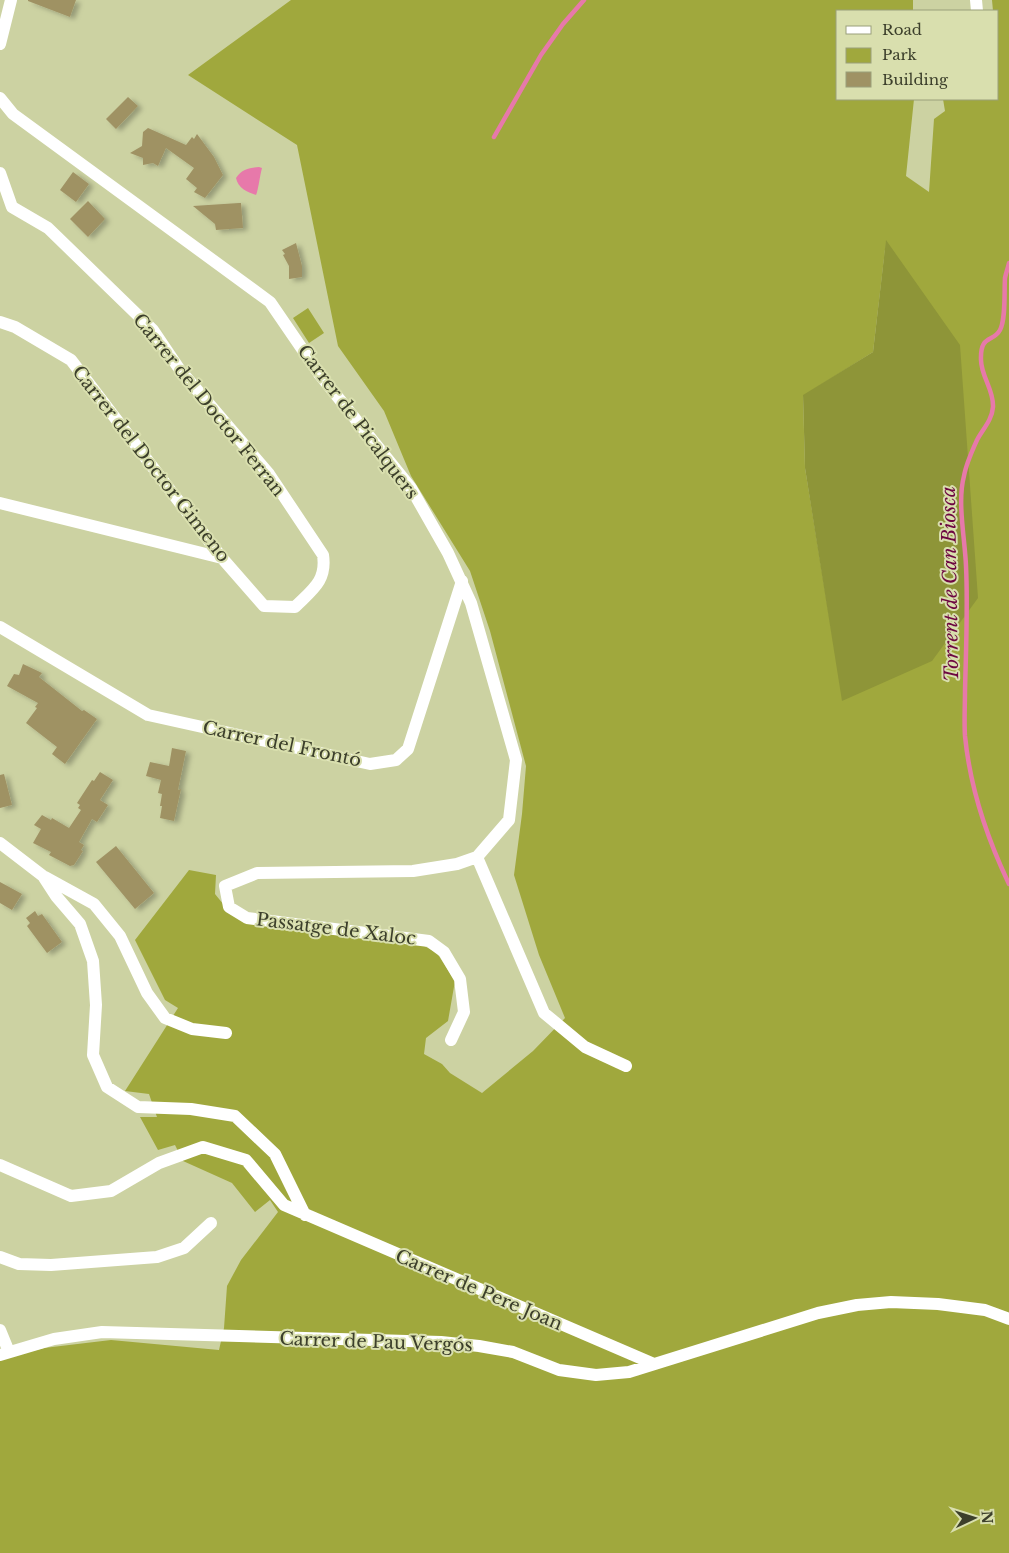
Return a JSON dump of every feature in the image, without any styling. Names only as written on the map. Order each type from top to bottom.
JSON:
[{"type":"street","points":[[0,44],[11,0]]},
{"type":"street","name":"Carrer de Picalquers","points":[[0,98],[13,114],[270,302],[320,375],[411,488],[448,553],[471,603],[516,760],[509,820],[477,857]]},
{"type":"street","points":[[0,173],[6,208]]},
{"type":"street","name":"Carrer del Doctor Ferran","points":[[6,208],[48,228],[153,330],[180,370],[269,474],[323,555],[325,563],[322,578],[318,584],[295,607]]},
{"type":"street","name":"Carrer del Doctor Gimeno","points":[[0,322],[15,327],[71,360],[222,558],[264,606],[295,607]]},
{"type":"street","points":[[0,503],[222,558]]},
{"type":"street","name":"Carrer del Frontó","points":[[0,627],[148,715],[370,764],[396,760],[408,749],[462,581]]},
{"type":"street","points":[[0,843],[43,876],[94,904],[120,936],[147,992],[165,1018],[192,1029],[226,1033]]},
{"type":"street","points":[[477,857],[544,1013],[585,1047],[626,1066]]},
{"type":"street","name":"Passatge de Xaloc","points":[[451,1040],[464,1012],[460,979],[444,952],[429,941],[247,918],[229,907],[225,886],[257,873],[413,870],[457,864],[477,857]]},
{"type":"street","points":[[43,876],[56,896],[80,924],[93,961],[96,1005],[93,1055],[107,1087],[138,1107],[191,1109],[235,1116],[275,1154],[305,1215]]},
{"type":"street","name":"Carrer de Pere Joan","points":[[0,1165],[71,1196],[111,1191],[159,1163],[203,1147],[246,1160],[284,1205],[654,1364]]},
{"type":"street","points":[[0,1257],[19,1264],[51,1265],[157,1257],[184,1248],[211,1223]]},
{"type":"street","name":"Carrer de Pau Vergós","points":[[5,1354],[54,1339],[102,1332],[441,1342],[513,1352],[559,1370],[596,1375],[630,1372],[818,1313],[857,1305],[891,1302],[938,1304],[985,1310],[1009,1319]]},
{"type":"street","points":[[0,1330],[5,1354]]},
{"type":"green space","points":[[291,0],[913,0],[913,10],[836,10],[836,100],[914,100],[906,176],[929,192],[934,119],[945,111],[943,100],[999,100],[999,10],[993,10],[992,0],[1009,0],[1009,1553],[0,1553],[0,1359],[44,1348],[111,1340],[219,1350],[224,1328],[227,1286],[241,1260],[278,1212],[270,1200],[255,1212],[232,1183],[183,1161],[175,1145],[158,1150],[140,1117],[157,1117],[149,1094],[125,1091],[178,1008],[165,1000],[135,940],[189,870],[216,875],[215,894],[232,915],[419,943],[437,953],[455,981],[448,1021],[426,1038],[424,1054],[442,1064],[450,1073],[482,1093],[533,1051],[565,1018],[539,955],[514,875],[526,766],[490,631],[470,571],[411,476],[384,411],[338,346],[297,145],[188,75]],"holes":[[[886,241],[843,701],[805,468],[803,396],[873,352]]]},
{"type":"green space","points":[[886,240],[960,345],[978,598],[932,661],[842,701],[805,468],[803,395],[873,352]]},
{"type":"green space","points":[[308,308],[324,333],[309,343],[293,318]]},
{"type":"shaded area","points":[[262,168],[256,195],[241,187],[236,178],[246,170]]},
{"type":"building","points":[[28,0],[76,0],[70,17]]},
{"type":"building","points":[[128,97],[138,106],[116,129],[106,119]]},
{"type":"building","points":[[148,128],[186,145],[197,134],[214,157],[223,175],[205,198],[194,192],[197,188],[186,179],[194,168],[166,148],[158,166],[153,163],[143,165],[143,158],[130,153],[142,146],[143,132]]},
{"type":"building","points":[[73,172],[89,184],[76,202],[60,190]]},
{"type":"building","points":[[88,201],[105,219],[88,237],[70,219]]},
{"type":"building","points":[[241,203],[243,228],[216,230],[215,224],[193,206]]},
{"type":"building","points":[[296,243],[302,266],[302,277],[289,279],[289,266],[282,250]]},
{"type":"building","points":[[23,664],[42,673],[39,677],[82,711],[84,710],[97,719],[65,764],[52,754],[57,747],[26,723],[37,708],[35,707],[38,703],[7,686],[14,674],[19,675]]},
{"type":"building","points":[[172,748],[186,751],[174,821],[160,818],[162,794],[158,793],[161,780],[146,776],[150,762],[169,766]]},
{"type":"building","points":[[100,772],[113,780],[100,800],[108,805],[97,822],[92,819],[79,842],[84,845],[81,850],[83,851],[74,865],[70,866],[49,855],[51,852],[33,843],[41,829],[34,825],[42,815],[51,820],[52,818],[69,828],[81,810],[78,808],[80,805],[77,803],[92,780],[94,781]]},
{"type":"building","points":[[4,774],[12,805],[0,808],[0,775]]},
{"type":"building","points":[[116,846],[154,893],[135,909],[96,862]]},
{"type":"building","points":[[0,882],[22,894],[12,910],[0,903]]},
{"type":"building","points":[[35,911],[38,916],[42,914],[62,942],[47,953],[27,926],[30,923],[26,918]]},
{"type":"waterway","points":[[494,137],[541,55],[563,24],[584,0]]},
{"type":"waterway","name":"Torrent de Can Biosca","points":[[1009,263],[1005,278],[1002,325],[997,334],[985,343],[981,352],[983,372],[992,395],[992,412],[968,462],[961,497],[967,597],[965,714],[967,755],[981,812],[1009,884]]}]
